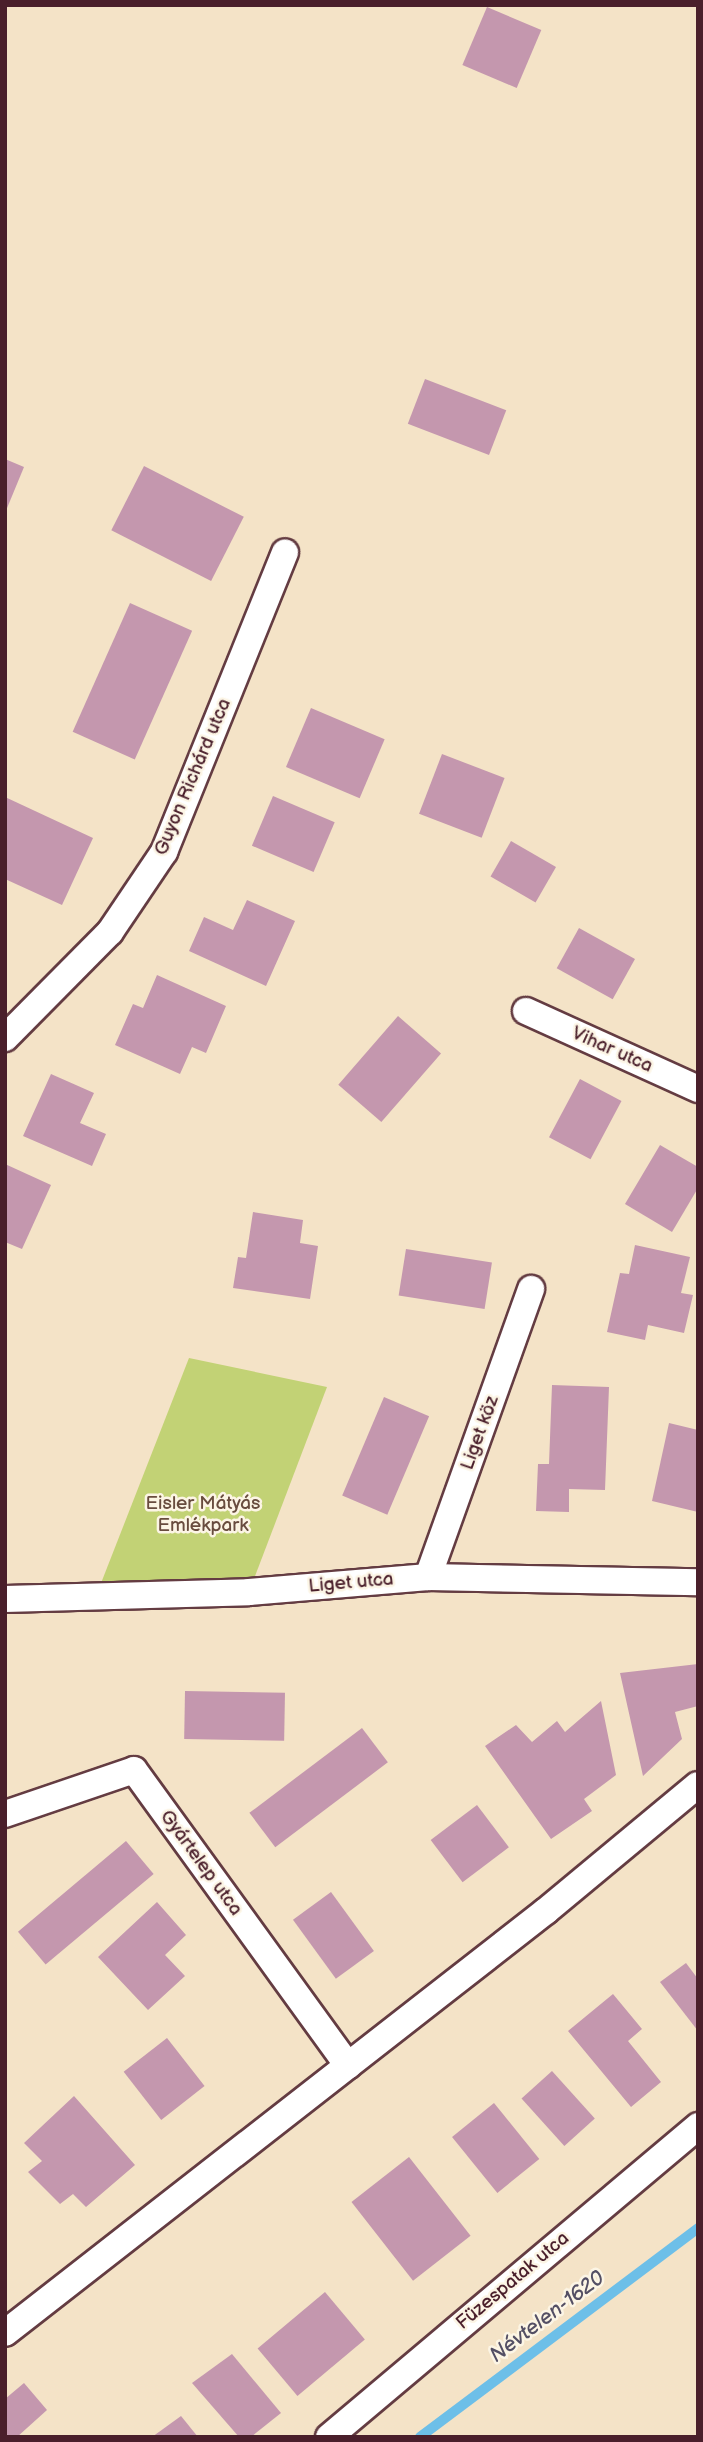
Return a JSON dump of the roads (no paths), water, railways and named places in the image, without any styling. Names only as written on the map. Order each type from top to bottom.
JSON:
[{"type":"street","name":"Guyon Richárd utca","points":[[5,1038],[110,932],[164,852],[285,553]]},
{"type":"street","name":"Vihar utca","points":[[526,1011],[698,1089]]},
{"type":"street","name":"Liget köz","points":[[429,1577],[531,1289]]},
{"type":"street","name":"Liget utca","points":[[5,1599],[249,1592],[429,1577],[698,1582]]},
{"type":"street","name":"Gyártelep utca","points":[[5,1814],[134,1770],[348,2066]]},
{"type":"street","points":[[5,2333],[348,2066],[698,1785]]},
{"type":"street","name":"Füzespatak utca","points":[[329,2437],[698,2126]]},
{"type":"waterway","name":"Névtelen-1620","points":[[420,2437],[698,2228]]},
{"type":"park label","name":"Eisler Mátyás Emlékpark","points":[[203,1515]]}]
